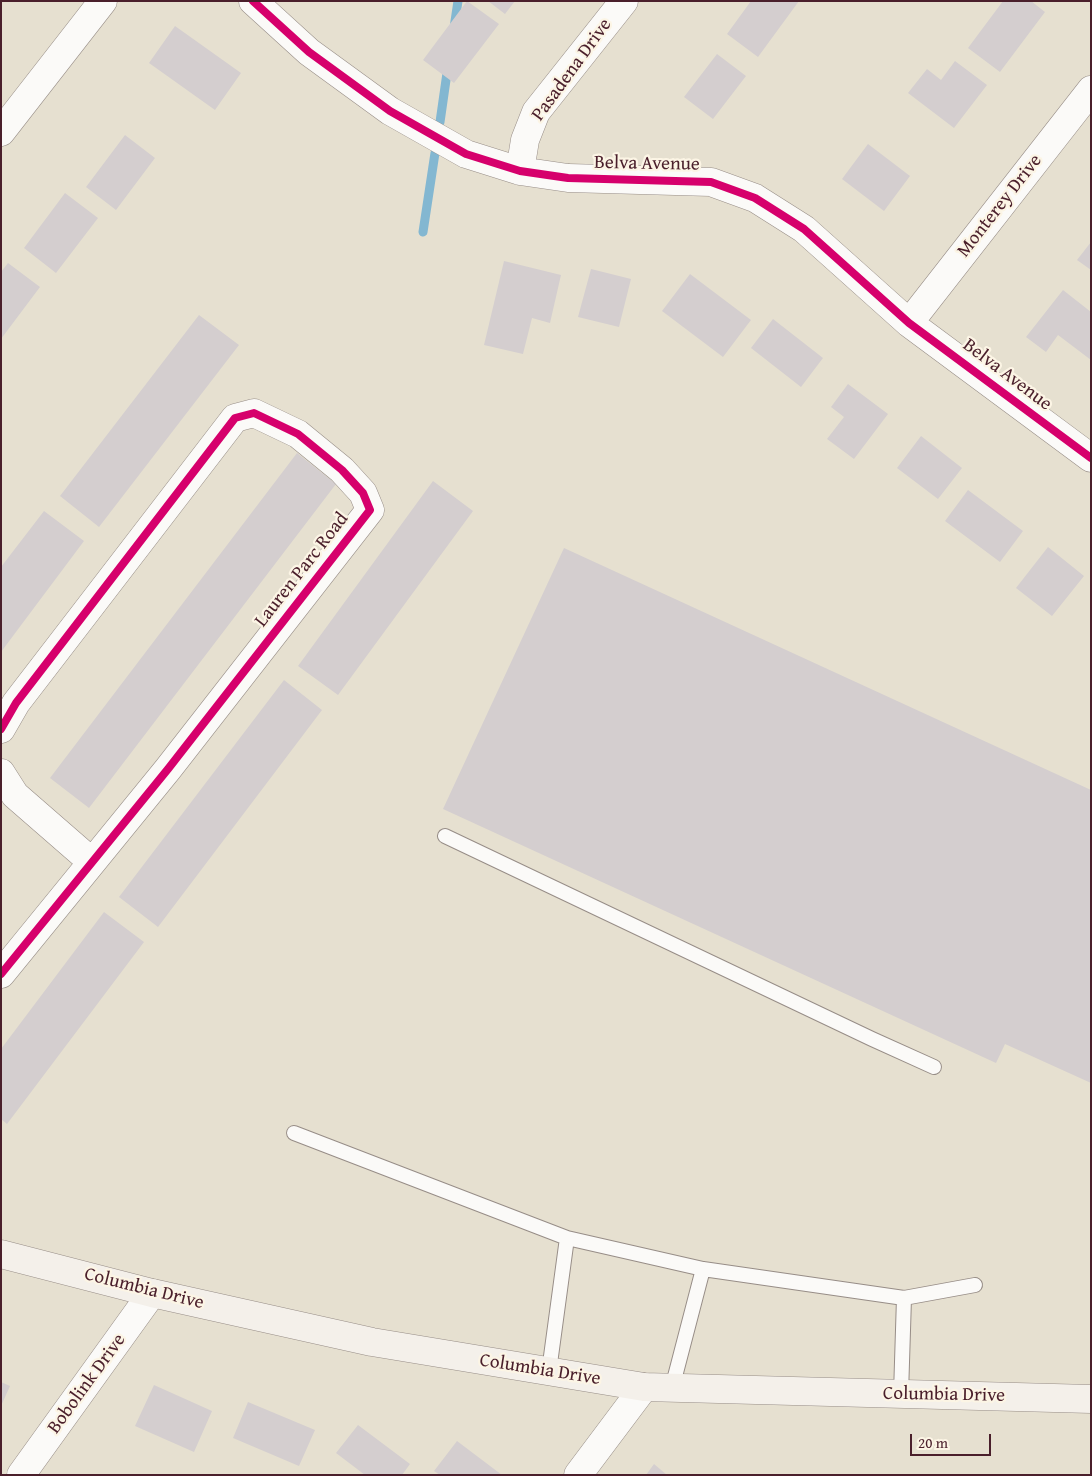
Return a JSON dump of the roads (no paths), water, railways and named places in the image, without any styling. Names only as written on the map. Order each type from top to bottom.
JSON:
[{"type":"main road","name":"Columbia Drive","points":[[1,1254],[152,1293],[372,1342],[644,1387],[1091,1399]]},
{"type":"street","points":[[1,132],[103,1]]},
{"type":"street","name":"Belva Avenue","points":[[253,1],[309,52],[390,111],[466,154],[520,171],[568,178],[711,182],[755,198],[804,229],[909,323],[1091,458]]},
{"type":"street","name":"Pasadena Drive","points":[[520,171],[525,140],[536,112],[624,1]]},
{"type":"street","name":"Monterey Drive","points":[[909,323],[1091,90]]},
{"type":"street","name":"Lauren Parc Road","points":[[1,729],[16,704],[235,418],[254,413],[298,434],[342,470],[363,493],[370,510],[174,761],[1,974]]},
{"type":"street","points":[[1,772],[15,795],[92,862]]},
{"type":"street","name":"Bobolink Drive","points":[[21,1475],[152,1293]]},
{"type":"street","points":[[578,1475],[644,1387]]},
{"type":"lane","points":[[445,836],[934,1067]]},
{"type":"lane","points":[[294,1133],[567,1238],[703,1269],[904,1298],[975,1285]]},
{"type":"lane","points":[[549,1371],[567,1238]]},
{"type":"lane","points":[[672,1388],[703,1269]]},
{"type":"lane","points":[[901,1394],[904,1298]]},
{"type":"waterway","points":[[454,28],[458,1]]},
{"type":"waterway","points":[[440,122],[448,66]]},
{"type":"waterway","points":[[423,232],[435,153]]}]
